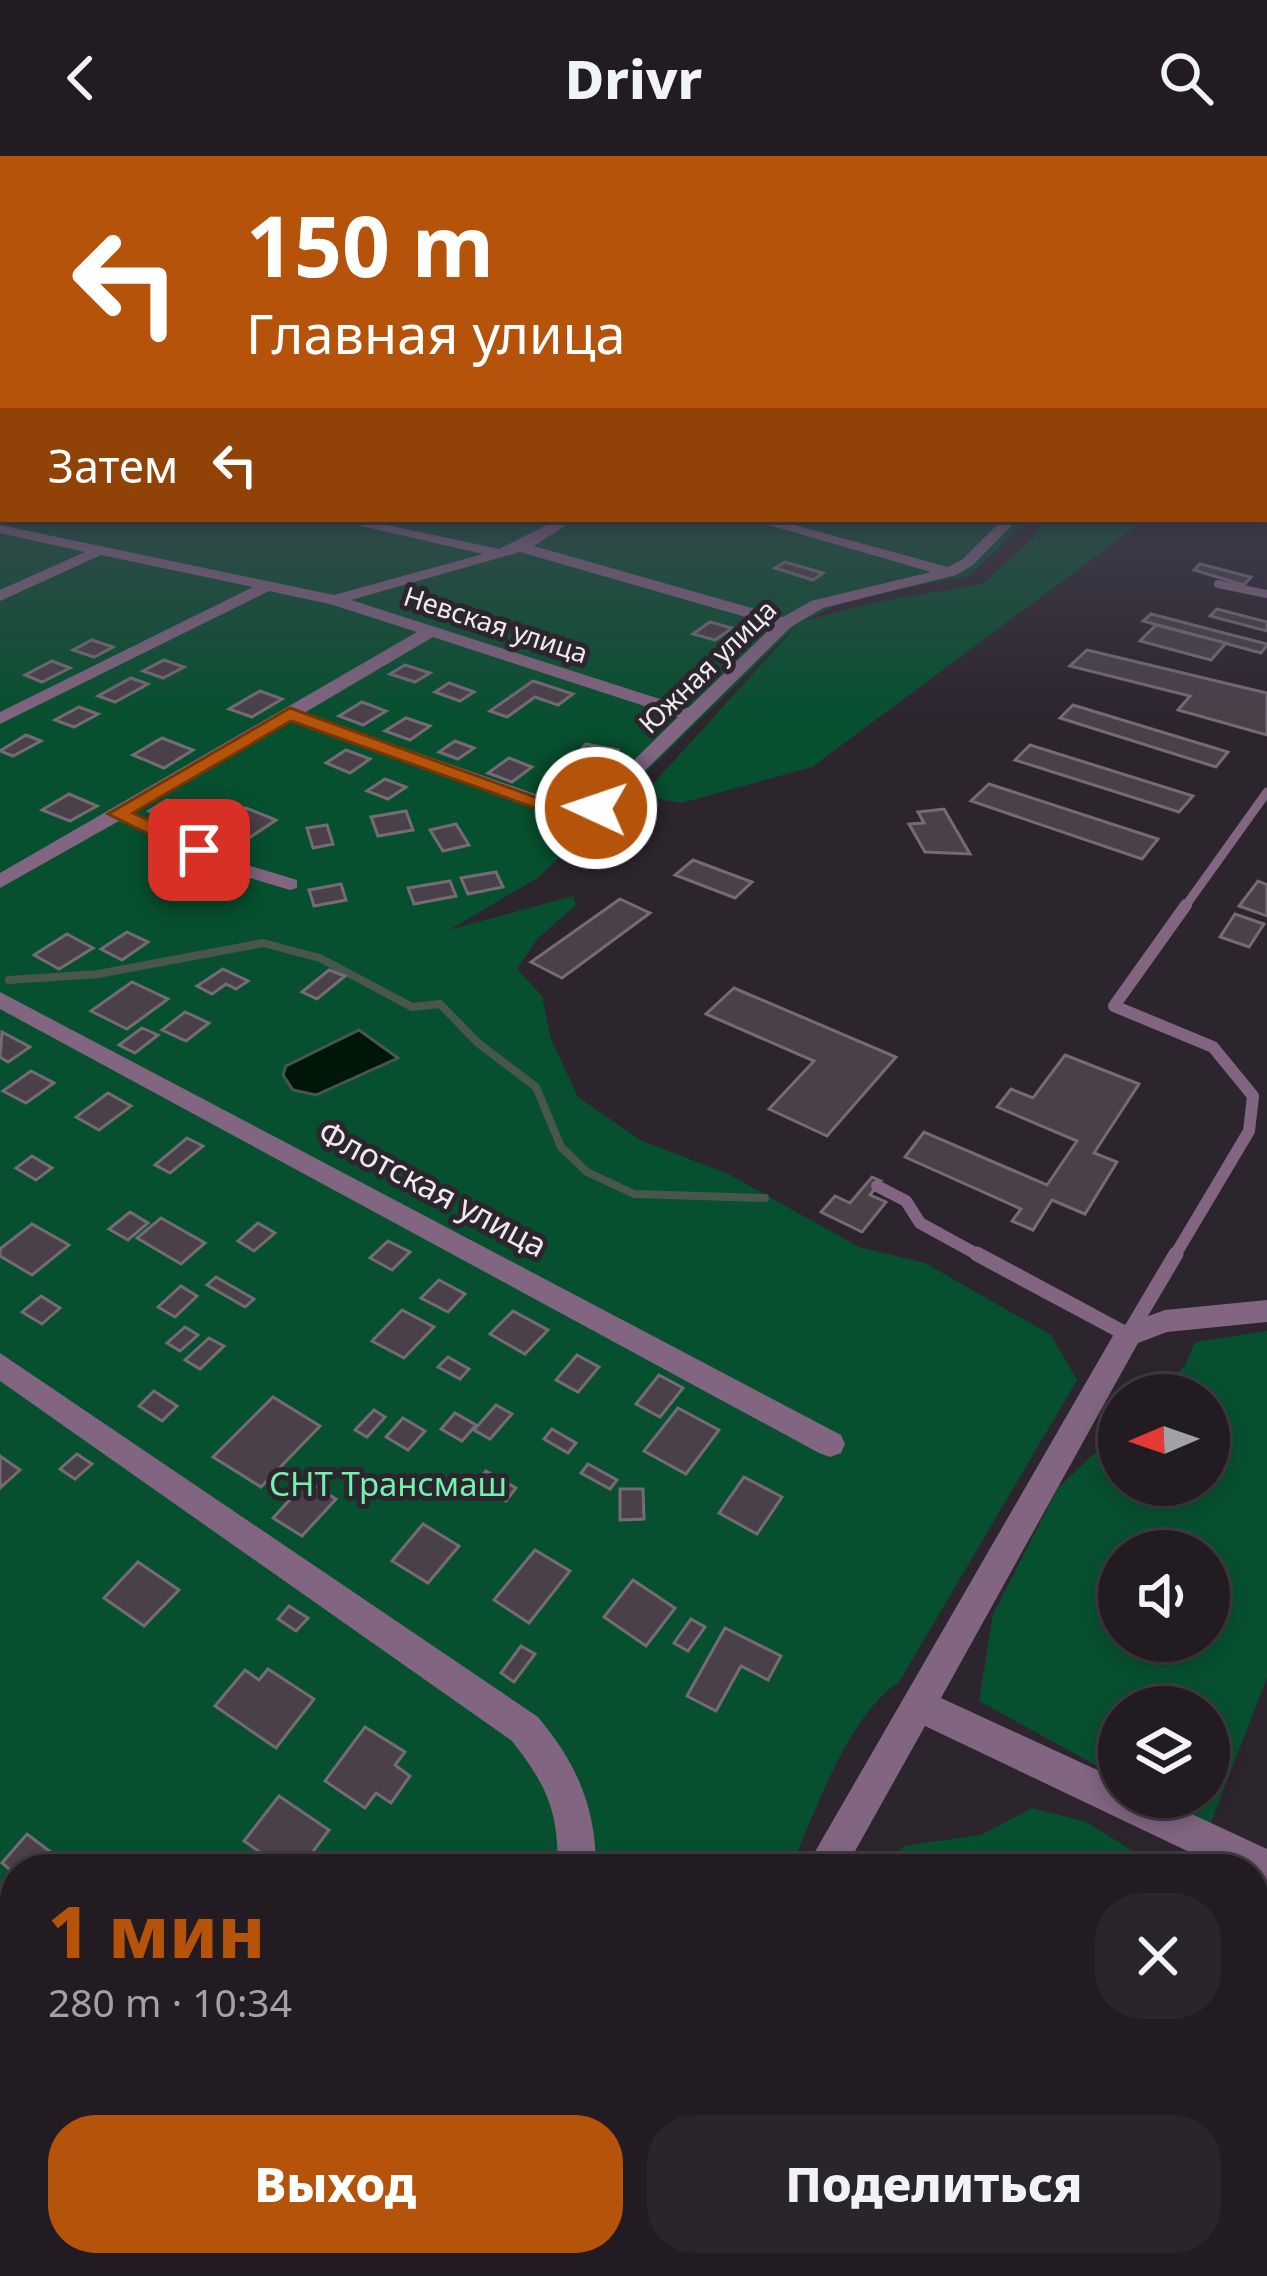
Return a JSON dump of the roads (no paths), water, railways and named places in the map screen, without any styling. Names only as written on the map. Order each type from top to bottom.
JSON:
[{"type":"street","points":[[352,522],[498,553]]},
{"type":"street","points":[[334,600],[521,547],[557,532],[565,522]]},
{"type":"street","points":[[766,522],[950,572]]},
{"type":"street","name":"Южная улица","points":[[290,714],[579,817],[596,808],[784,623],[817,604],[950,572],[968,562],[1007,522]]},
{"type":"street","name":"Невская улица","points":[[0,529],[262,589],[334,600],[693,716]]},
{"type":"street","points":[[521,547],[784,623]]},
{"type":"street","points":[[0,596],[95,553]]},
{"type":"street","points":[[0,719],[262,589]]},
{"type":"street","points":[[0,882],[432,631]]},
{"type":"street","points":[[118,814],[240,869],[290,884]]},
{"type":"street","name":"Флотская улица","points":[[0,999],[830,1444]]},
{"type":"street","points":[[833,1854],[1128,1335],[1165,1322],[1267,1311]]},
{"type":"street","points":[[7,1381],[525,1729],[564,1775],[575,1808],[577,1854]]},
{"type":"street","points":[[918,1705],[1235,1854]]},
{"type":"lane","points":[[1218,584],[1267,594]]},
{"type":"lane","points":[[877,1186],[906,1202],[920,1223],[1128,1335],[1249,1132],[1253,1096],[1213,1047],[1114,1006],[1267,792]]},
{"type":"waterway","points":[[9,980],[98,974],[263,943],[320,958],[412,1007],[440,1004],[478,1043],[536,1087],[561,1147],[587,1172],[634,1194],[765,1198]]},
{"type":"park label","name":"СНТ Трансмаш","points":[[388,1483]]}]
